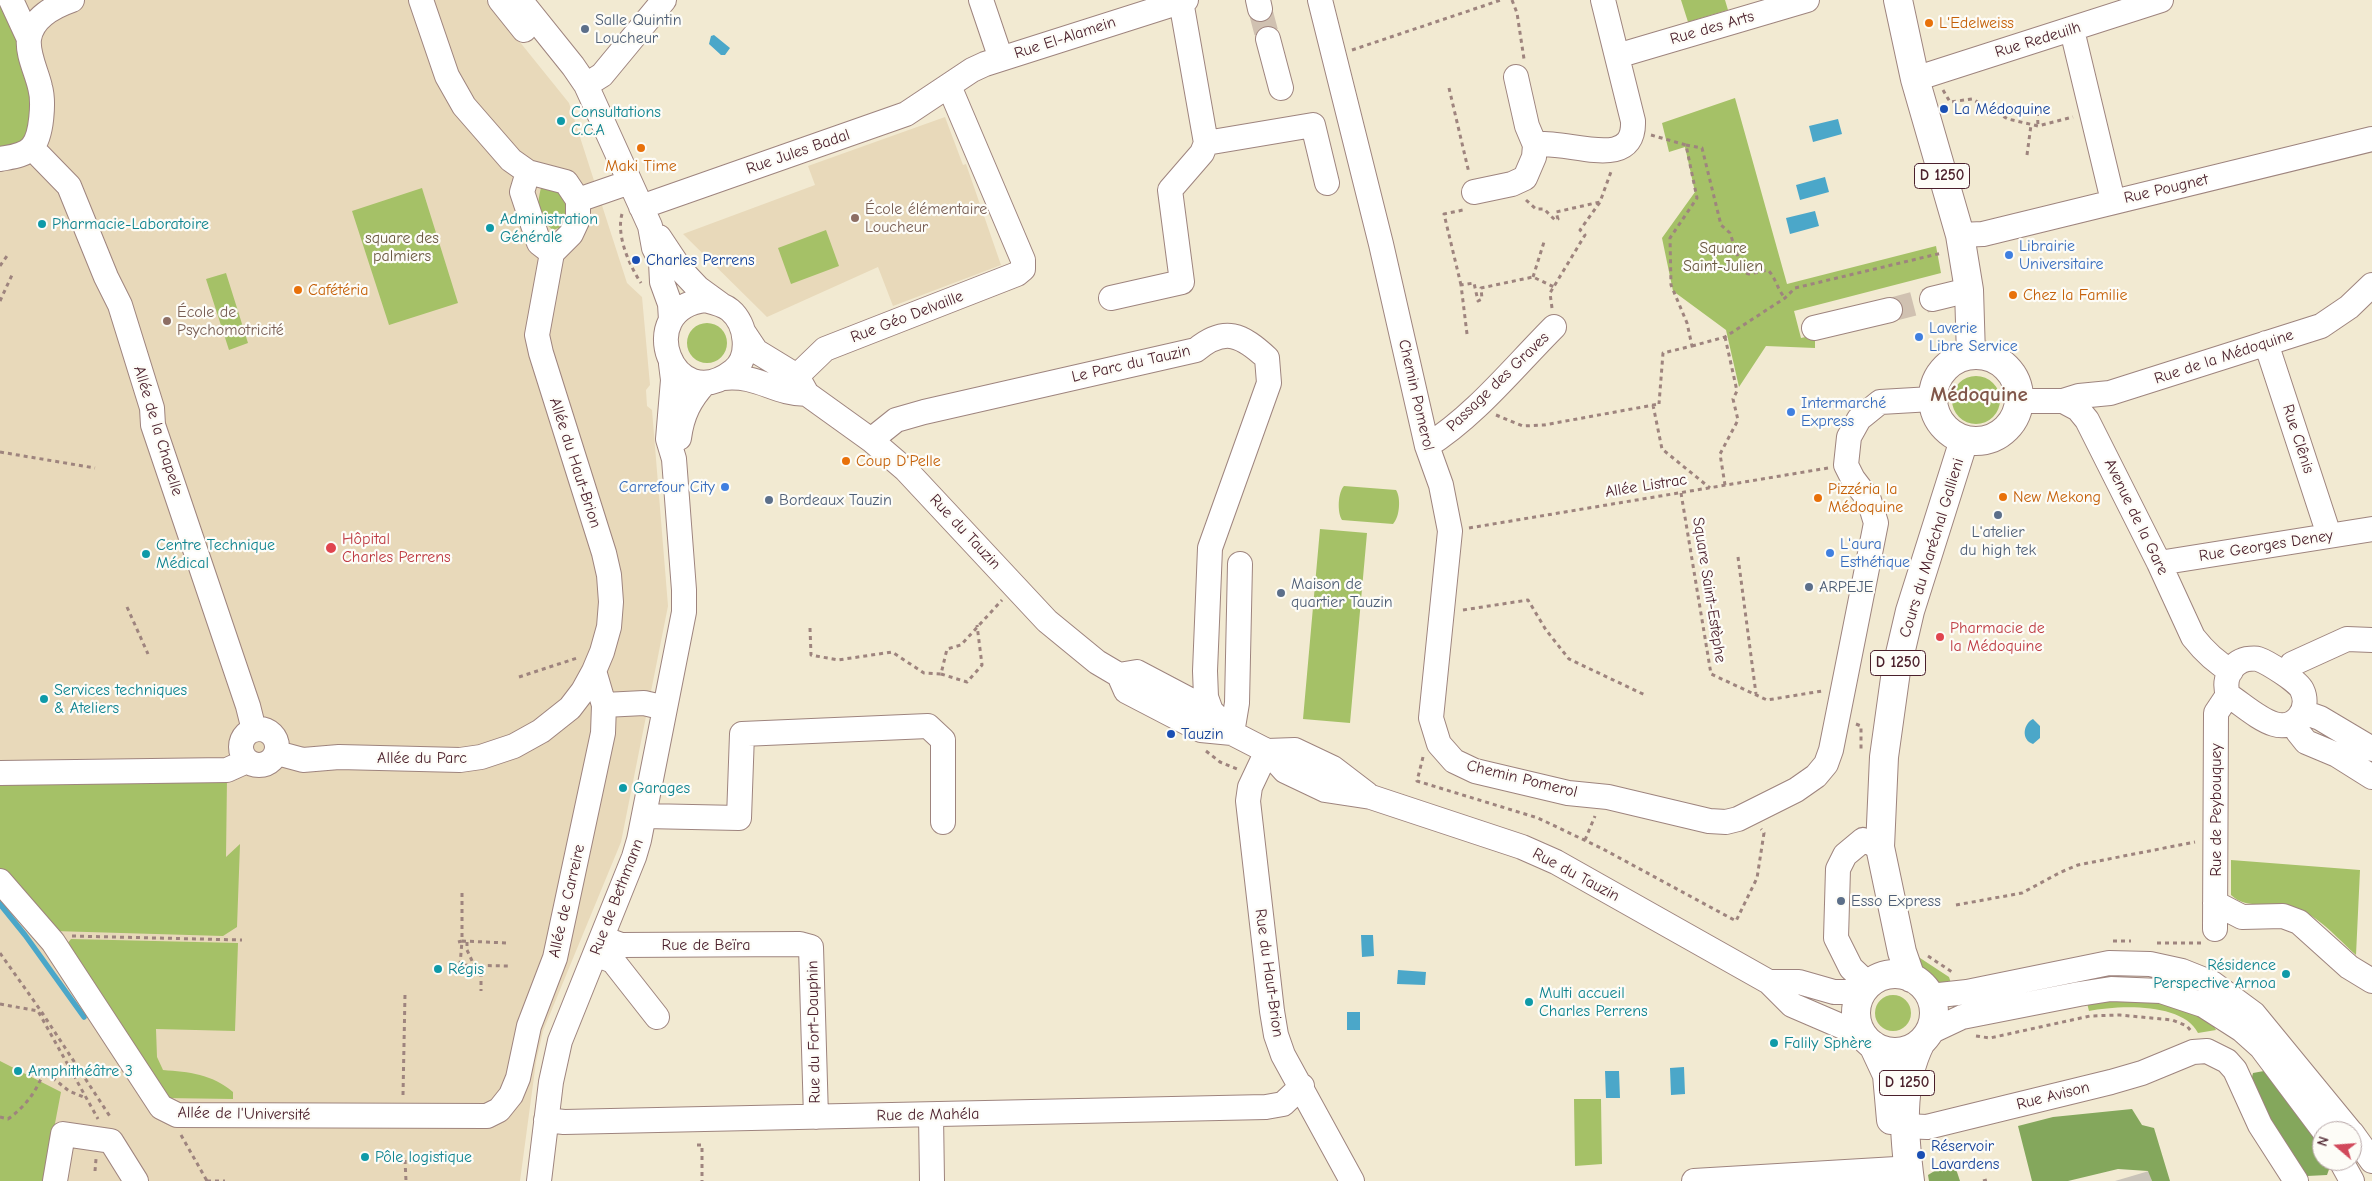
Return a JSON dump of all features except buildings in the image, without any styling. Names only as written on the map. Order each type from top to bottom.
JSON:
[{"type":"main road","name":"D 1250","points":[[1898,0],[1924,76],[1961,242],[1969,290],[1971,354]]},
{"type":"main road","points":[[1971,354],[1986,355],[2000,362],[2011,372],[2018,386],[2020,401],[2017,413],[2010,425],[2001,434],[1990,440],[1977,442],[1964,440],[1952,434],[1941,425],[1935,413],[1932,399],[1934,386],[1939,374],[1953,361],[1971,354]]},
{"type":"main road","name":"Cours du Maréchal Gallieni","points":[[1911,978],[1902,952],[1896,916],[1888,894],[1880,847],[1884,757],[1896,671],[1910,611],[1964,440]]},
{"type":"main road","name":"Cours du Maréchal Gallieni","points":[[1870,985],[1883,965],[1881,917],[1888,894]]},
{"type":"main road","points":[[1898,975],[1911,978],[1925,988],[1930,996],[1934,1015],[1925,1038],[1910,1049],[1898,1052],[1884,1051],[1868,1040],[1857,1017],[1859,1002],[1870,985],[1885,976],[1898,975]]},
{"type":"main road","name":"D 1250","points":[[1902,1177],[1908,1077],[1925,1038]]},
{"type":"main road","name":"D 1250","points":[[1868,1040],[1887,1075],[1902,1177]]},
{"type":"street","points":[[0,159],[19,155],[32,148],[37,137],[42,113],[41,90],[29,39],[11,0]]},
{"type":"street","points":[[29,39],[34,25],[55,6],[72,0]]},
{"type":"street","points":[[421,0],[446,76],[455,92],[511,160],[528,172],[566,182],[578,200],[578,219],[571,234],[552,253],[539,243],[522,192],[528,172]]},
{"type":"street","points":[[500,0],[571,88],[582,106],[632,202],[660,262],[652,284]]},
{"type":"street","points":[[520,0],[586,85],[632,202],[652,270],[652,284],[670,304],[671,320]]},
{"type":"street","points":[[586,85],[602,75],[664,0]]},
{"type":"street","points":[[981,0],[1001,59]]},
{"type":"street","name":"Chemin Pomerol","points":[[1320,0],[1382,244],[1427,446],[1441,485],[1450,531],[1431,718],[1439,744],[1454,761],[1475,771],[1568,793],[1608,797],[1709,821],[1726,822],[1738,819],[1796,790],[1816,776],[1828,757],[1876,523],[1869,500],[1846,465]]},
{"type":"street","points":[[1535,145],[1554,143],[1598,151],[1617,150],[1625,146],[1633,130],[1603,0]]},
{"type":"street","name":"Rue des Arts","points":[[1617,56],[1807,0]]},
{"type":"street","name":"Rue Redeuilh","points":[[1924,76],[2161,0]]},
{"type":"street","points":[[1111,298],[1182,282],[1170,190],[1202,153],[1206,143],[1183,1]]},
{"type":"street","name":"Rue El-Alamein","points":[[949,86],[972,70],[1001,59],[1183,1]]},
{"type":"street","points":[[2072,30],[2114,202]]},
{"type":"street","points":[[1268,40],[1281,88]]},
{"type":"street","points":[[1471,200],[1525,178],[1534,157],[1535,145],[1527,126],[1516,77]]},
{"type":"street","name":"Rue Jules Badal","points":[[578,200],[632,202],[906,114],[949,86]]},
{"type":"street","name":"Rue Géo Delvaille","points":[[802,385],[824,349],[1017,274],[1023,269],[1022,260],[949,86]]},
{"type":"street","points":[[1206,143],[1313,125],[1327,183]]},
{"type":"street","name":"Rue Pougnet","points":[[1961,242],[1983,234],[2372,140]]},
{"type":"street","name":"Allée de la Chapelle","points":[[32,148],[69,186],[106,277],[120,305],[152,408],[153,425],[248,706],[254,730]]},
{"type":"street","points":[[632,202],[665,243],[681,270],[698,288],[730,310],[740,322],[744,333],[745,351],[738,367],[714,380],[679,373],[671,364],[666,351],[666,334],[671,320],[680,310],[692,302],[705,300],[720,304]]},
{"type":"street","name":"Allée du Haut-Brion","points":[[552,253],[537,335],[541,353],[602,545],[609,575],[611,602],[609,627],[602,652],[588,664]]},
{"type":"street","name":"Rue de la Médoquine","points":[[2064,401],[2079,396],[2110,393],[2321,326],[2349,307],[2372,285]]},
{"type":"street","points":[[1932,299],[1969,290]]},
{"type":"street","points":[[1814,328],[1890,310]]},
{"type":"street","name":"Passage des Graves","points":[[1427,446],[1442,437],[1480,403],[1554,327]]},
{"type":"street","name":"Rue du Tauzin","points":[[744,333],[756,351],[802,385],[906,470],[1015,587],[1065,636],[1097,662],[1119,675],[1126,691],[1201,730],[1232,734],[1267,751],[1295,750],[1333,768],[1371,797],[1522,847],[1556,862],[1769,982],[1792,1005],[1868,1040]]},
{"type":"street","name":"Le Parc du Tauzin","points":[[871,440],[896,420],[924,412],[1196,350],[1209,339],[1229,334],[1250,342],[1267,358],[1269,383],[1210,548],[1206,697],[1211,711]]},
{"type":"street","name":"Rue Clênis","points":[[2266,343],[2329,535]]},
{"type":"street","name":"Rue de Bethmann","points":[[538,1181],[551,1082],[560,1041],[634,857],[645,816],[684,605],[674,459],[668,440],[673,380],[671,364]]},
{"type":"street","name":"Rue du Tauzin","points":[[714,380],[745,377],[789,394],[802,385]]},
{"type":"street","name":"Rue de Bethmann","points":[[674,459],[685,411],[714,380]]},
{"type":"street","points":[[1846,465],[1849,437],[1859,419],[1880,402],[1932,399]]},
{"type":"street","points":[[2020,401],[2064,401]]},
{"type":"street","name":"Avenue de la Gare","points":[[2064,401],[2078,409],[2087,420],[2159,563],[2193,636],[2202,649],[2218,664],[2231,671]]},
{"type":"street","name":"Rue Georges Deney","points":[[2159,563],[2372,529]]},
{"type":"street","points":[[1232,734],[1237,703],[1240,564]]},
{"type":"street","points":[[2286,676],[2292,664],[2347,639],[2372,640]]},
{"type":"street","points":[[2372,749],[2320,718],[2299,717],[2284,726],[2273,724],[2228,695],[2225,687],[2226,677],[2239,661],[2247,658],[2258,659],[2286,676],[2302,689],[2304,699],[2299,717],[2298,732],[2306,742],[2337,755],[2372,778]]},
{"type":"street","name":"Allée de Carreire","points":[[487,1116],[499,1110],[511,1095],[518,1078],[529,1026],[555,958],[603,733],[604,705],[588,664]]},
{"type":"street","name":"Allée du Parc","points":[[277,753],[303,760],[339,757],[460,760],[481,757],[514,746],[541,731],[570,708],[583,691],[588,664]]},
{"type":"street","name":"Rue du Tauzin","points":[[1119,675],[1137,672],[1211,711],[1232,734]]},
{"type":"street","name":"Rue de Peybouquey","points":[[2214,929],[2216,713],[2228,695]]},
{"type":"street","points":[[604,705],[644,703],[666,708]]},
{"type":"street","points":[[645,816],[739,818],[742,734],[928,726],[943,740],[943,822]]},
{"type":"street","points":[[260,729],[270,733],[277,742],[277,753],[270,763],[252,765],[243,757],[241,745],[245,735],[260,729]]},
{"type":"street","name":"Rue du Haut-Brion","points":[[1267,751],[1250,787],[1248,801],[1276,1036],[1283,1055],[1302,1086],[1352,1181]]},
{"type":"street","points":[[0,773],[227,770],[236,768],[247,761]]},
{"type":"street","points":[[1870,985],[1851,968],[1836,938],[1838,869],[1845,855],[1863,840],[1880,847]]},
{"type":"street","name":"Allée de l'Université","points":[[0,881],[53,942],[161,1107],[169,1112],[177,1115],[487,1116]]},
{"type":"street","points":[[2215,903],[2242,917],[2283,916],[2300,922],[2349,966],[2372,981]]},
{"type":"street","name":"Rue de Beïra","points":[[599,946],[800,944],[811,947]]},
{"type":"street","points":[[599,946],[657,1017]]},
{"type":"street","name":"Rue du Fort-Dauphin","points":[[811,947],[816,1117]]},
{"type":"street","points":[[1930,996],[1975,990],[2109,963],[2150,964],[2182,970],[2212,983],[2254,1014],[2344,1121]]},
{"type":"street","name":"Rue du Tauzin","points":[[1769,982],[1799,982],[1834,992],[1847,992],[1870,985]]},
{"type":"street","points":[[1925,1038],[1962,1017],[2087,992],[2111,989],[2161,991],[2203,1005],[2242,1030],[2261,1047],[2316,1121]]},
{"type":"street","points":[[2198,1051],[2218,1055],[2235,1070],[2260,1125],[2296,1181]]},
{"type":"street","name":"Rue Avison","points":[[1905,1126],[1927,1127],[2111,1082],[2198,1051]]},
{"type":"street","name":"Rue de Mahéla","points":[[546,1120],[564,1122],[931,1115],[1266,1106],[1283,1104],[1302,1086]]},
{"type":"street","points":[[931,1115],[932,1181]]},
{"type":"street","points":[[55,1181],[63,1134],[105,1140],[136,1181]]},
{"type":"street","points":[[1694,1181],[1902,1177]]},
{"type":"path","points":[[1335,56],[1500,0]]},
{"type":"path","points":[[1512,0],[1518,13],[1524,65],[1516,77]]},
{"type":"path","points":[[1924,76],[1950,102],[1972,99],[2008,119],[2031,125],[2038,126],[2078,115]]},
{"type":"path","points":[[1449,88],[1471,200],[1444,214],[1461,285],[1467,334]]},
{"type":"path","points":[[2037,104],[2038,126]]},
{"type":"path","points":[[2027,155],[2031,125]]},
{"type":"path","points":[[1633,130],[1702,148],[1721,225],[1730,233],[1743,272],[1749,274],[1768,270],[1772,274],[1777,289],[1785,298]]},
{"type":"path","points":[[1686,145],[1698,198],[1670,238],[1671,286],[1687,323],[1692,346]]},
{"type":"path","name":"Passage des Graves","points":[[1554,327],[1550,293],[1585,235],[1580,230],[1600,202],[1617,150]]},
{"type":"path","points":[[1524,198],[1536,209],[1544,209],[1555,220],[1558,219],[1556,212],[1600,202]]},
{"type":"path","points":[[632,202],[620,221],[623,240],[629,261],[652,284]]},
{"type":"path","points":[[1533,277],[1544,242]]},
{"type":"path","points":[[1480,403],[1502,419],[1523,426],[1544,425],[1659,404],[1663,353],[1725,337],[1785,298],[1795,288],[1961,242]]},
{"type":"path","points":[[0,266],[9,253]]},
{"type":"path","points":[[0,301],[12,274]]},
{"type":"path","points":[[1461,285],[1474,283],[1478,301],[1482,300],[1481,288],[1533,277],[1554,287]]},
{"type":"path","points":[[1725,337],[1737,391],[1733,399],[1738,420],[1720,454],[1725,485]]},
{"type":"path","points":[[1653,405],[1662,449],[1710,488]]},
{"type":"path","points":[[0,452],[95,468]]},
{"type":"path","name":"Allée Listrac","points":[[1450,531],[1846,465]]},
{"type":"path","name":"Square Saint-Estèphe","points":[[1680,493],[1711,674],[1767,700],[1842,688]]},
{"type":"path","points":[[1738,557],[1756,694]]},
{"type":"path","points":[[941,674],[947,649],[961,644],[1015,587]]},
{"type":"path","points":[[1441,613],[1528,600],[1546,630],[1569,659],[1645,695]]},
{"type":"path","points":[[128,608],[148,654]]},
{"type":"path","points":[[810,628],[811,655],[838,660],[892,652],[924,673],[941,674],[967,682],[982,665],[977,625]]},
{"type":"path","points":[[519,677],[588,664]]},
{"type":"path","points":[[1836,720],[1861,726],[1861,751]]},
{"type":"path","points":[[1439,744],[1424,753],[1420,762],[1417,781],[1538,818],[1585,840],[1736,921],[1757,878],[1764,833]]},
{"type":"path","points":[[1585,840],[1594,821]]},
{"type":"path","points":[[1956,905],[2022,894],[2061,872],[2078,865],[2215,838]]},
{"type":"path","points":[[462,893],[460,965],[509,966]]},
{"type":"path","points":[[53,942],[60,937],[68,936],[242,940]]},
{"type":"path","points":[[460,942],[508,943]]},
{"type":"path","points":[[467,942],[474,965]]},
{"type":"path","points":[[1923,952],[1954,976]]},
{"type":"path","points":[[0,953],[41,1011],[110,1118]]},
{"type":"path","points":[[481,966],[481,991]]},
{"type":"path","points":[[402,1116],[405,994]]},
{"type":"path","points":[[0,1004],[38,1011],[101,1123],[105,1140],[95,1171]]},
{"type":"path","points":[[1970,1037],[1990,1038],[2090,1016],[2120,1014],[2172,1020],[2187,1026],[2195,1036],[2198,1051]]},
{"type":"path","points":[[0,1117],[8,1119],[19,1111],[39,1087],[44,1071],[69,1091],[86,1098]]},
{"type":"path","points":[[169,1112],[207,1181],[225,1181]]},
{"type":"path","points":[[697,1146],[702,1145],[702,1181]]},
{"type":"path","points":[[405,1160],[406,1181]]},
{"type":"shaded area","name":"Hôpital Charles Perrens","points":[[0,0],[486,0],[569,103],[627,283],[642,297],[650,385],[646,390],[647,406],[652,410],[668,606],[621,842],[543,1031],[536,1062],[520,1181],[0,1181]]},
{"type":"shaded area","name":"École élémentaire Loucheur","points":[[945,117],[963,165],[966,164],[1001,265],[893,306],[878,267],[767,317],[683,234],[815,185],[808,166]]},
{"type":"shaded area","points":[[2149,1171],[2152,1181],[2115,1181]]},
{"type":"green space","points":[[0,0],[6,0],[33,98],[29,127],[24,141],[0,149]]},
{"type":"green space","points":[[1681,0],[1725,0],[1728,10],[1688,22]]},
{"type":"green space","name":"Square Saint-Julien","points":[[1735,98],[1787,284],[1936,246],[1941,273],[1794,311],[1801,338],[1815,335],[1815,348],[1766,346],[1739,387],[1726,330],[1673,291],[1662,238],[1695,192],[1685,147],[1669,152],[1662,123]]},
{"type":"green space","points":[[550,184],[569,201],[569,216],[564,226],[553,230],[544,221],[538,207],[541,188]]},
{"type":"green space","name":"square des palmiers","points":[[422,188],[458,303],[389,325],[352,211]]},
{"type":"green space","points":[[826,230],[839,266],[791,284],[778,248]]},
{"type":"green space","points":[[226,273],[248,343],[229,350],[206,279]]},
{"type":"green space","points":[[711,323],[718,326],[724,332],[727,343],[726,351],[718,360],[711,363],[703,363],[696,360],[688,351],[687,339],[690,332],[699,324]]},
{"type":"green space","points":[[1971,376],[1981,376],[1990,380],[1996,386],[2000,400],[1996,414],[1990,420],[1981,424],[1971,424],[1962,420],[1956,414],[1952,405],[1952,395],[1956,386],[1962,380]]},
{"type":"green space","points":[[1344,486],[1396,490],[1399,497],[1399,507],[1393,524],[1342,520],[1339,512],[1339,502],[1340,493]]},
{"type":"green space","points":[[1320,529],[1367,533],[1350,723],[1303,719]]},
{"type":"green space","points":[[227,778],[226,857],[240,844],[237,927],[223,936],[54,931],[0,870],[0,782]]},
{"type":"green space","points":[[2231,860],[2360,870],[2356,955],[2327,928],[2303,911],[2286,905],[2245,903],[2231,895]]},
{"type":"green space","points":[[71,939],[238,943],[235,1031],[156,1029],[157,1057],[163,1070],[191,1073],[217,1081],[233,1092],[233,1099],[164,1098],[67,944]]},
{"type":"green space","points":[[1917,956],[1949,977],[1951,983],[1943,985],[1922,973]]},
{"type":"green space","points":[[1893,995],[1900,996],[1906,1000],[1910,1006],[1910,1020],[1906,1026],[1900,1030],[1893,1031],[1886,1030],[1880,1026],[1876,1020],[1875,1013],[1876,1006],[1880,1000],[1886,996]]},
{"type":"green space","points":[[2107,999],[2141,999],[2173,1005],[2211,1021],[2216,1030],[2198,1033],[2190,1023],[2179,1016],[2148,1008],[2132,1007],[2089,1011],[2087,1003]]},
{"type":"green space","points":[[0,1061],[61,1092],[44,1181],[0,1181]]},
{"type":"green space","points":[[2264,1071],[2312,1134],[2312,1171],[2328,1171],[2327,1175],[2307,1176],[2280,1141],[2261,1113],[2255,1099],[2252,1085],[2253,1073]]},
{"type":"green space","points":[[1574,1099],[1601,1099],[1602,1164],[1575,1166]]},
{"type":"green space","points":[[2132,1109],[2142,1125],[2154,1128],[2170,1181],[2152,1181],[2148,1171],[2118,1169],[2068,1181],[2032,1181],[2018,1126],[2053,1117]]},
{"type":"green space","points":[[1941,1167],[1956,1169],[1960,1181],[1929,1181],[1928,1175]]},
{"type":"water","points":[[714,35],[730,48],[725,55],[721,55],[709,44],[711,36]]},
{"type":"water","points":[[1838,119],[1842,134],[1813,142],[1809,126]]},
{"type":"water","points":[[1825,177],[1829,192],[1800,200],[1796,185]]},
{"type":"water","points":[[1815,211],[1819,226],[1790,234],[1786,218]]},
{"type":"water","points":[[2033,719],[2040,726],[2040,738],[2033,744],[2025,736],[2025,728]]},
{"type":"water","points":[[1361,935],[1373,935],[1374,956],[1362,957]]},
{"type":"water","points":[[1398,970],[1426,972],[1425,985],[1397,984]]},
{"type":"water","points":[[1347,1012],[1360,1012],[1360,1030],[1347,1030]]},
{"type":"water","points":[[1684,1067],[1685,1094],[1671,1095],[1670,1068]]},
{"type":"water","points":[[1605,1071],[1619,1071],[1620,1098],[1606,1098]]},
{"type":"waterway","points":[[0,904],[25,935],[84,1017]]},
{"type":"tunnel","points":[[1260,9],[1268,39]]},
{"type":"tunnel","points":[[1890,310],[1932,299]]},
{"type":"place","name":"L'Edelweiss","points":[[1929,23]]},
{"type":"place","name":"Salle Quintin Loucheur","points":[[585,29]]},
{"type":"place","name":"La Médoquine","points":[[1944,109]]},
{"type":"place","name":"Consultations C.C.A","points":[[561,121]]},
{"type":"place","name":"Maki Time","points":[[641,148]]},
{"type":"place","name":"École élémentaire Loucheur","points":[[855,218]]},
{"type":"place","name":"Pharmacie-Laboratoire","points":[[42,224]]},
{"type":"place","name":"Administration Générale","points":[[490,228]]},
{"type":"place","name":"Librairie Universitaire","points":[[2009,255]]},
{"type":"place","name":"Charles Perrens","points":[[636,260]]},
{"type":"place","name":"Cafétéria","points":[[298,290]]},
{"type":"place","name":"Chez la Familie","points":[[2013,295]]},
{"type":"place","name":"École de Psychomotricité","points":[[167,321]]},
{"type":"place","name":"Laverie Libre Service","points":[[1919,337]]},
{"type":"place","name":"Intermarché Express","points":[[1791,412]]},
{"type":"place","name":"Coup D'Pelle","points":[[846,461]]},
{"type":"place","name":"Carrefour City","points":[[725,487]]},
{"type":"place","name":"New Mekong","points":[[2003,497]]},
{"type":"place","name":"Pizzéria la Médoquine","points":[[1818,498]]},
{"type":"place","name":"Bordeaux Tauzin","points":[[769,500]]},
{"type":"place","name":"L'atelier du high tek","points":[[1998,515]]},
{"type":"place","name":"Hôpital Charles Perrens","points":[[331,548]]},
{"type":"place","name":"L'aura Esthétique","points":[[1830,553]]},
{"type":"place","name":"Centre Technique Médical","points":[[146,554]]},
{"type":"place","name":"ARPEJE","points":[[1809,587]]},
{"type":"place","name":"Maison de quartier Tauzin","points":[[1281,593]]},
{"type":"place","name":"Pharmacie de la Médoquine","points":[[1940,637]]},
{"type":"place","name":"Services techniques & Ateliers","points":[[44,699]]},
{"type":"place","name":"Tauzin","points":[[1171,734]]},
{"type":"place","name":"Garages","points":[[623,788]]},
{"type":"place","name":"Esso Express","points":[[1841,901]]},
{"type":"place","name":"Régis","points":[[438,969]]},
{"type":"place","name":"Résidence Perspective Arnoa","points":[[2286,974]]},
{"type":"place","name":"Multi accueil Charles Perrens","points":[[1529,1002]]},
{"type":"place","name":"Falily Sphère","points":[[1774,1043]]},
{"type":"place","name":"Amphithéâtre 3","points":[[18,1071]]},
{"type":"place","name":"Réservoir Lavardens","points":[[1921,1155]]},
{"type":"place","name":"Pôle logistique","points":[[365,1157]]},
{"type":"district","name":"Médoquine","points":[[1979,395]]}]
